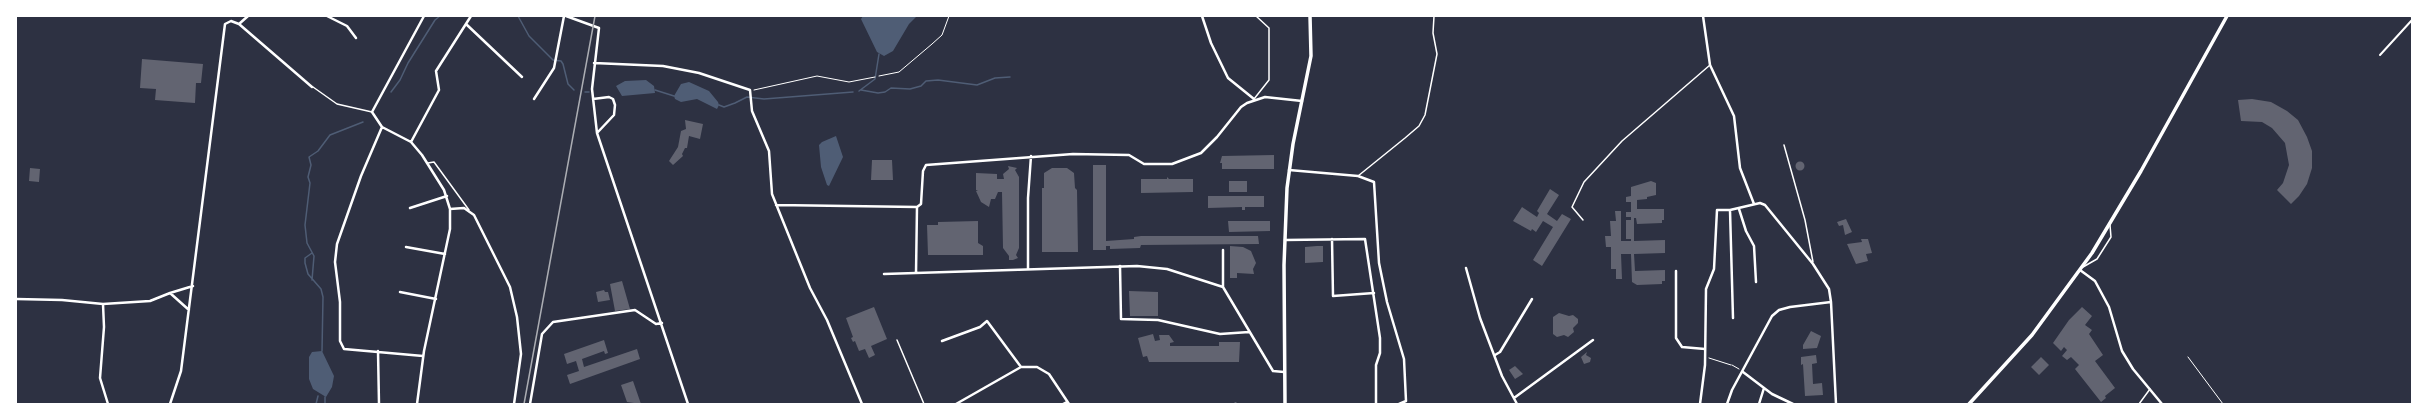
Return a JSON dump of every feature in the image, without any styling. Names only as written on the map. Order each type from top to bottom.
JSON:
[{"type":"main road","points":[[1285,404],[1285,240],[1289,170],[1311,56],[1310,16]]},
{"type":"main road","points":[[1969,404],[2032,334],[2080,269],[2110,225],[2227,16]]},
{"type":"street","points":[[239,24],[248,16]]},
{"type":"street","points":[[327,16],[347,26],[356,38]]},
{"type":"street","points":[[417,404],[423,356],[451,222],[450,209],[447,196],[428,163],[410,142],[382,127],[372,112],[424,16]]},
{"type":"street","points":[[410,142],[439,90],[436,71],[471,16]]},
{"type":"street","points":[[534,98],[552,73],[556,61],[565,16],[599,28],[594,63],[593,99],[597,133],[688,404]]},
{"type":"street","points":[[1202,16],[1209,38],[1228,78],[1254,99]]},
{"type":"street","points":[[1703,16],[1710,65],[1734,116],[1740,168],[1754,204]]},
{"type":"street","points":[[2380,55],[2412,18]]},
{"type":"street","points":[[170,404],[181,371],[190,311],[223,31],[227,21],[239,24],[312,87]]},
{"type":"street","points":[[466,24],[522,77]]},
{"type":"street","points":[[594,63],[663,66],[699,73],[750,91],[750,100],[754,117],[769,151],[770,183],[776,205],[810,288],[827,320],[862,404]]},
{"type":"street","points":[[593,99],[610,97],[613,99],[615,105],[614,115],[597,133]]},
{"type":"street","points":[[916,273],[917,207],[921,204],[923,171],[926,165],[966,164],[1057,154],[1129,155],[1144,164],[1154,165],[1182,162],[1201,153],[1217,137],[1241,107],[1254,99],[1276,98],[1302,101]]},
{"type":"street","points":[[382,127],[361,176],[337,244],[335,262],[342,348],[423,356]]},
{"type":"street","points":[[1028,269],[1028,198],[1031,156]]},
{"type":"street","points":[[1289,170],[1358,176],[1374,182],[1376,186],[1379,263],[1387,302],[1402,352],[1406,401],[1399,404]]},
{"type":"street","points":[[410,208],[447,196]]},
{"type":"street","points":[[1700,404],[1705,357],[1706,289],[1714,269],[1716,210],[1739,209],[1754,204],[1765,205],[1813,264],[1829,288],[1836,404]]},
{"type":"street","points":[[776,205],[917,207]]},
{"type":"street","points":[[450,209],[469,210],[478,221],[502,269],[514,302],[521,354],[514,404]]},
{"type":"street","points":[[1739,209],[1746,231],[1754,246],[1756,282]]},
{"type":"street","points":[[1730,210],[1733,318]]},
{"type":"street","points":[[1332,239],[1333,296],[1374,293]]},
{"type":"street","points":[[1285,240],[1365,239],[1380,338],[1380,353],[1376,365],[1376,404]]},
{"type":"street","points":[[406,247],[445,254]]},
{"type":"street","points":[[1223,250],[1223,287],[1272,372],[1284,372]]},
{"type":"street","points":[[1120,266],[1121,319],[1158,320],[1181,324],[1215,333],[1249,332]]},
{"type":"street","points":[[884,274],[1153,266],[1223,287]]},
{"type":"street","points":[[1466,268],[1480,318],[1502,376],[1517,404]]},
{"type":"street","points":[[2080,269],[2095,281],[2103,294],[2114,320],[2122,351],[2133,369],[2162,404]]},
{"type":"street","points":[[1676,271],[1676,338],[1682,347],[1705,349]]},
{"type":"street","points":[[16,299],[103,304],[150,301],[193,286]]},
{"type":"street","points":[[400,292],[436,299]]},
{"type":"street","points":[[170,293],[190,311]]},
{"type":"street","points":[[1495,355],[1500,352],[1532,299]]},
{"type":"street","points":[[1727,404],[1772,316],[1779,310],[1790,307],[1831,302]]},
{"type":"street","points":[[103,304],[104,327],[100,378],[108,404]]},
{"type":"street","points":[[530,404],[542,334],[552,322],[635,310],[656,324],[662,323]]},
{"type":"street","points":[[942,341],[980,327],[987,321],[1021,367]]},
{"type":"street","points":[[1514,398],[1593,340]]},
{"type":"street","points":[[378,351],[379,404]]},
{"type":"street","points":[[956,404],[1021,367],[1037,367],[1049,374],[1068,403],[1063,404]]},
{"type":"street","points":[[1743,371],[1764,388],[1793,404]]},
{"type":"street","points":[[1759,404],[1764,388]]},
{"type":"lane","points":[[1254,99],[1269,80],[1269,28],[1256,16]]},
{"type":"lane","points":[[1358,176],[1419,126],[1424,115],[1437,54],[1433,33],[1434,16]]},
{"type":"lane","points":[[1584,220],[1572,207],[1584,182],[1622,141],[1710,65]]},
{"type":"lane","points":[[312,87],[338,104],[367,113],[372,112]]},
{"type":"lane","points":[[1784,145],[1805,220],[1813,264]]},
{"type":"lane","points":[[428,163],[434,162],[469,210]]},
{"type":"lane","points":[[2080,269],[2097,259],[2111,237],[2110,225]]},
{"type":"lane","points":[[897,340],[924,404]]},
{"type":"lane","points":[[2139,404],[2150,389]]},
{"type":"path","points":[[879,76],[899,72],[932,44],[942,35],[949,16]]},
{"type":"path","points":[[750,91],[817,76],[849,82],[875,77]]},
{"type":"path","points":[[1705,357],[1740,369]]},
{"type":"path","points":[[2188,357],[2223,404]]},
{"type":"water","points":[[863,16],[917,16],[909,24],[893,51],[884,56],[877,52],[861,19]]},
{"type":"water","points":[[646,80],[654,86],[655,93],[622,96],[616,86],[625,81]]},
{"type":"water","points":[[689,82],[709,91],[718,102],[719,105],[717,109],[697,99],[681,102],[675,99],[674,96],[681,84]]},
{"type":"water","points":[[836,136],[843,157],[829,186],[827,185],[821,167],[819,145],[822,142]]},
{"type":"water","points":[[322,351],[334,376],[332,387],[326,397],[313,389],[309,379],[309,357],[312,352]]},
{"type":"building","points":[[142,59],[203,64],[201,83],[196,83],[195,103],[155,100],[156,89],[140,88]]},
{"type":"building","points":[[2252,99],[2271,102],[2287,111],[2298,120],[2307,137],[2312,151],[2312,168],[2307,184],[2299,196],[2291,204],[2277,190],[2283,183],[2289,165],[2285,143],[2272,128],[2262,122],[2241,121],[2238,100]]},
{"type":"building","points":[[685,120],[703,124],[700,139],[689,136],[687,148],[685,148],[682,154],[683,156],[673,165],[669,161],[678,147],[681,131],[686,129]]},
{"type":"building","points":[[1274,155],[1274,169],[1222,169],[1222,163],[1220,163],[1222,156]]},
{"type":"building","points":[[872,160],[892,160],[893,180],[871,180]]},
{"type":"building","points":[[1800,161],[1805,166],[1800,171],[1795,166]]},
{"type":"building","points":[[1093,165],[1106,165],[1106,241],[1134,239],[1134,237],[1141,236],[1258,236],[1259,244],[1141,245],[1140,248],[1110,249],[1110,246],[1106,246],[1106,250],[1093,250]]},
{"type":"building","points":[[1008,166],[1017,168],[1015,170],[1019,177],[1019,248],[1016,255],[1018,258],[1013,260],[1009,260],[1009,256],[1003,248],[1002,192],[998,192],[995,199],[991,199],[989,207],[981,202],[976,191],[978,190],[976,190],[976,173],[997,174],[997,179],[1004,179],[1003,174],[1009,169]]},
{"type":"building","points":[[30,168],[40,169],[39,182],[29,181]]},
{"type":"building","points":[[1052,168],[1067,168],[1074,173],[1075,188],[1077,190],[1078,252],[1042,252],[1042,188],[1044,188],[1044,173]]},
{"type":"building","points":[[1167,177],[1169,179],[1193,179],[1193,192],[1141,193],[1141,179],[1167,179]]},
{"type":"building","points":[[1229,181],[1247,181],[1247,192],[1229,192]]},
{"type":"building","points":[[1651,181],[1656,183],[1656,195],[1647,197],[1647,199],[1637,200],[1637,209],[1664,209],[1664,220],[1662,220],[1662,223],[1637,224],[1636,218],[1634,218],[1634,241],[1665,240],[1665,253],[1634,254],[1635,271],[1665,270],[1665,281],[1662,281],[1662,284],[1637,285],[1632,282],[1631,254],[1621,254],[1622,279],[1616,279],[1616,269],[1611,269],[1611,247],[1606,247],[1605,236],[1611,236],[1610,221],[1616,221],[1615,211],[1621,211],[1621,241],[1631,241],[1631,239],[1626,239],[1626,220],[1631,220],[1631,217],[1626,217],[1626,212],[1631,212],[1631,202],[1626,202],[1626,197],[1631,196],[1631,187]]},
{"type":"building","points":[[1550,189],[1559,195],[1547,214],[1557,221],[1562,214],[1571,219],[1542,266],[1533,260],[1553,227],[1543,221],[1536,232],[1532,229],[1531,231],[1513,221],[1522,207],[1537,217],[1539,213],[1537,211]]},
{"type":"building","points":[[1208,196],[1264,196],[1264,207],[1245,207],[1245,210],[1242,210],[1242,207],[1208,208]]},
{"type":"building","points":[[1846,219],[1852,232],[1845,235],[1843,225],[1839,226],[1837,222]]},
{"type":"building","points":[[978,221],[978,243],[983,246],[983,255],[928,255],[927,225],[938,225],[938,222]]},
{"type":"building","points":[[1228,221],[1270,221],[1270,231],[1229,232]]},
{"type":"building","points":[[1861,239],[1868,239],[1872,253],[1866,254],[1868,261],[1856,264],[1847,244],[1862,242]]},
{"type":"building","points":[[1230,246],[1243,247],[1251,251],[1256,263],[1253,269],[1254,274],[1237,273],[1237,278],[1230,278]]},
{"type":"building","points":[[1323,246],[1323,262],[1305,263],[1305,247]]},
{"type":"building","points":[[622,281],[630,309],[615,311],[610,284]]},
{"type":"building","points":[[604,290],[605,292],[608,292],[610,300],[598,302],[596,292]]},
{"type":"building","points":[[1129,291],[1158,292],[1158,316],[1130,316]]},
{"type":"building","points":[[874,307],[887,339],[871,346],[875,355],[869,358],[865,349],[859,351],[855,341],[853,342],[851,338],[853,337],[846,318]]},
{"type":"building","points":[[2082,307],[2092,316],[2085,325],[2092,330],[2089,334],[2103,355],[2095,361],[2115,388],[2105,396],[2106,398],[2101,402],[2075,369],[2079,365],[2071,357],[2067,360],[2062,356],[2067,350],[2064,347],[2061,351],[2053,343],[2069,320]]},
{"type":"building","points":[[1559,313],[1569,316],[1573,315],[1578,319],[1578,323],[1573,328],[1574,332],[1568,337],[1564,335],[1557,337],[1553,334],[1553,317]]},
{"type":"building","points":[[1811,331],[1821,336],[1817,348],[1803,349],[1803,345]]},
{"type":"building","points":[[1153,334],[1155,341],[1160,340],[1159,335],[1169,335],[1174,342],[1170,343],[1170,346],[1219,346],[1219,342],[1240,342],[1239,362],[1149,362],[1147,356],[1143,357],[1138,338]]},
{"type":"building","points":[[604,340],[608,353],[605,354],[604,351],[582,359],[584,367],[637,349],[640,359],[570,384],[567,375],[579,371],[576,361],[567,364],[564,354]]},
{"type":"building","points":[[1587,352],[1586,355],[1591,358],[1590,362],[1584,364],[1581,357]]},
{"type":"building","points":[[1816,355],[1817,363],[1812,364],[1813,384],[1822,383],[1823,395],[1805,396],[1803,364],[1801,365],[1801,357]]},
{"type":"building","points":[[2041,357],[2049,365],[2039,375],[2031,367]]},
{"type":"building","points":[[1515,366],[1523,374],[1515,379],[1509,370]]},
{"type":"building","points":[[633,381],[641,404],[627,402],[621,385]]},
{"type":"waterway","points":[[391,92],[400,80],[408,63],[435,20],[440,16]]},
{"type":"waterway","points":[[518,16],[529,36],[553,60],[561,61],[568,84],[574,90]]},
{"type":"waterway","points":[[859,91],[875,79],[879,54]]},
{"type":"waterway","points":[[861,90],[878,93],[885,92],[891,88],[910,89],[921,86],[926,81],[938,80],[977,85],[995,78],[1010,77]]},
{"type":"waterway","points":[[655,90],[674,96]]},
{"type":"waterway","points":[[719,105],[724,107],[747,97],[764,99],[853,92]]},
{"type":"waterway","points":[[312,280],[314,256],[307,243],[305,225],[310,183],[308,177],[311,165],[309,157],[318,151],[330,135],[363,122]]},
{"type":"waterway","points":[[312,253],[305,258],[305,263],[308,274],[321,289],[323,297],[322,351]]},
{"type":"waterway","points":[[316,404],[318,396]]},
{"type":"waterway","points":[[325,397],[325,404]]},
{"type":"railway","points":[[524,404],[595,16]]}]
